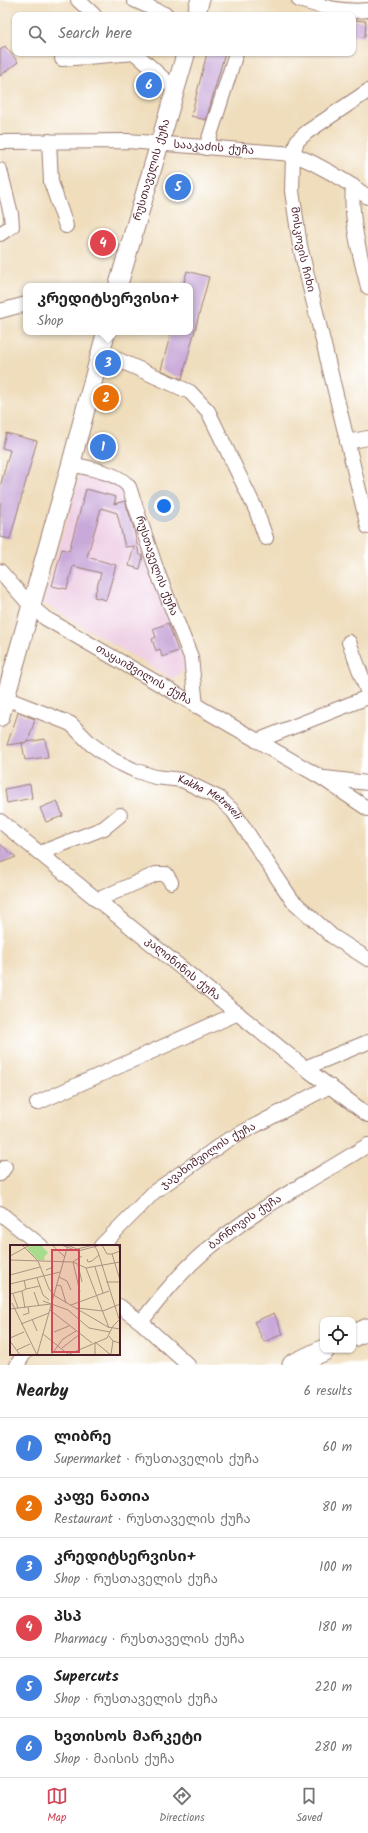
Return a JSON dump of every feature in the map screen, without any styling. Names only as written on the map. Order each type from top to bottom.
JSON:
[{"type":"highway","points":[[356,1334],[368,1328]]},
{"type":"highway","points":[[293,1365],[320,1352]]},
{"type":"main road","points":[[197,12],[200,0]]},
{"type":"main road","name":"რუსთაველის ქუჩა","points":[[119,283],[185,56]]},
{"type":"main road","points":[[0,717],[5,678],[31,606],[105,335]]},
{"type":"street","points":[[78,0],[91,12]]},
{"type":"street","points":[[134,0],[160,12]]},
{"type":"street","points":[[299,0],[318,6],[356,12],[368,10]]},
{"type":"street","points":[[62,59],[98,56]]},
{"type":"street","points":[[138,56],[176,90]]},
{"type":"street","points":[[206,148],[235,56]]},
{"type":"street","name":"მოსკოვის ჩიხი","points":[[368,91],[307,132],[297,141],[293,154],[292,191],[300,246],[368,527]]},
{"type":"street","points":[[49,141],[51,182],[66,226]]},
{"type":"street","name":"სააკაძის ქუჩა","points":[[0,142],[128,141],[293,154],[314,162],[368,197]]},
{"type":"street","points":[[0,170],[11,214],[12,226],[0,234]]},
{"type":"street","points":[[353,186],[352,200],[354,218],[368,287]]},
{"type":"street","points":[[0,312],[23,305]]},
{"type":"street","points":[[101,352],[190,392],[208,411],[256,510],[266,538]]},
{"type":"street","points":[[347,442],[368,438]]},
{"type":"street","name":"რუსთაველის ქუჩა","points":[[71,464],[115,476],[125,481],[129,487],[158,572],[191,657],[196,706]]},
{"type":"street","name":"თაყაიშვილის ქუჩა","points":[[0,571],[31,606],[45,618],[322,778],[368,809]]},
{"type":"street","points":[[349,642],[368,693]]},
{"type":"street","name":"Kakha Metreveli","points":[[3,697],[71,724],[91,744],[113,760],[134,770],[154,777],[182,780],[219,798],[233,811],[292,900],[332,936],[368,959]]},
{"type":"street","points":[[257,741],[368,697]]},
{"type":"street","points":[[322,778],[368,784]]},
{"type":"street","points":[[40,853],[104,828],[120,815]]},
{"type":"street","name":"კალინინის ქუჩა","points":[[0,821],[305,1068],[368,1115]]},
{"type":"street","points":[[97,900],[156,874],[166,874],[171,882]]},
{"type":"street","points":[[37,1103],[238,1013]]},
{"type":"street","points":[[305,1068],[368,1042]]},
{"type":"street","name":"ჯავახიშვილის ქუჩა","points":[[102,1245],[154,1192],[226,1141],[330,1086]]},
{"type":"street","name":"ბარნოვის ქუჩა","points":[[141,1322],[178,1277],[202,1254],[249,1218],[368,1145]]},
{"type":"street","points":[[0,1213],[40,1245]]},
{"type":"street","points":[[120,1307],[141,1322],[188,1365]]},
{"type":"street","points":[[17,1365],[23,1355]]},
{"type":"shaded area","points":[[82,468],[117,485],[130,499],[186,668],[173,679],[43,603]]},
{"type":"building","points":[[356,20],[366,21],[365,37],[356,36]]},
{"type":"building","points":[[5,46],[18,62],[0,76],[0,50]]},
{"type":"building","points":[[206,56],[224,56],[206,120],[191,116]]},
{"type":"building","points":[[187,271],[209,277],[182,379],[161,370],[170,335],[193,335],[193,283],[184,283]]},
{"type":"building","points":[[6,433],[37,441],[10,539],[0,537],[0,487],[10,450],[2,448]]},
{"type":"building","points":[[86,489],[116,497],[114,504],[125,501],[133,525],[139,554],[143,556],[140,569],[129,566],[134,546],[125,547],[117,513],[101,508],[87,557],[116,565],[106,600],[94,597],[101,573],[73,566],[67,589],[52,586],[62,549],[69,551]]},
{"type":"building","points":[[168,623],[178,651],[162,657],[160,649],[156,651],[152,639],[156,637],[153,629]]},
{"type":"building","points":[[18,713],[35,719],[28,742],[7,745]]},
{"type":"building","points":[[45,739],[48,757],[25,760],[22,743]]},
{"type":"building","points":[[30,784],[32,798],[7,803],[5,789]]},
{"type":"building","points":[[57,801],[63,816],[46,822],[40,808]]},
{"type":"building","points":[[0,844],[16,857],[0,863]]},
{"type":"building","points":[[274,1313],[283,1334],[264,1342],[254,1322]]},
{"type":"place","name":"ხვთისოს მარკეტი","points":[[149,85]]},
{"type":"place","name":"Supercuts","points":[[178,187]]},
{"type":"place","name":"პსპ","points":[[103,243]]},
{"type":"place","name":"კრედიტსერვისი+","points":[[108,363]]},
{"type":"place","name":"კაფე ნათია","points":[[106,398]]},
{"type":"place","name":"ლიბრე","points":[[103,447]]}]
